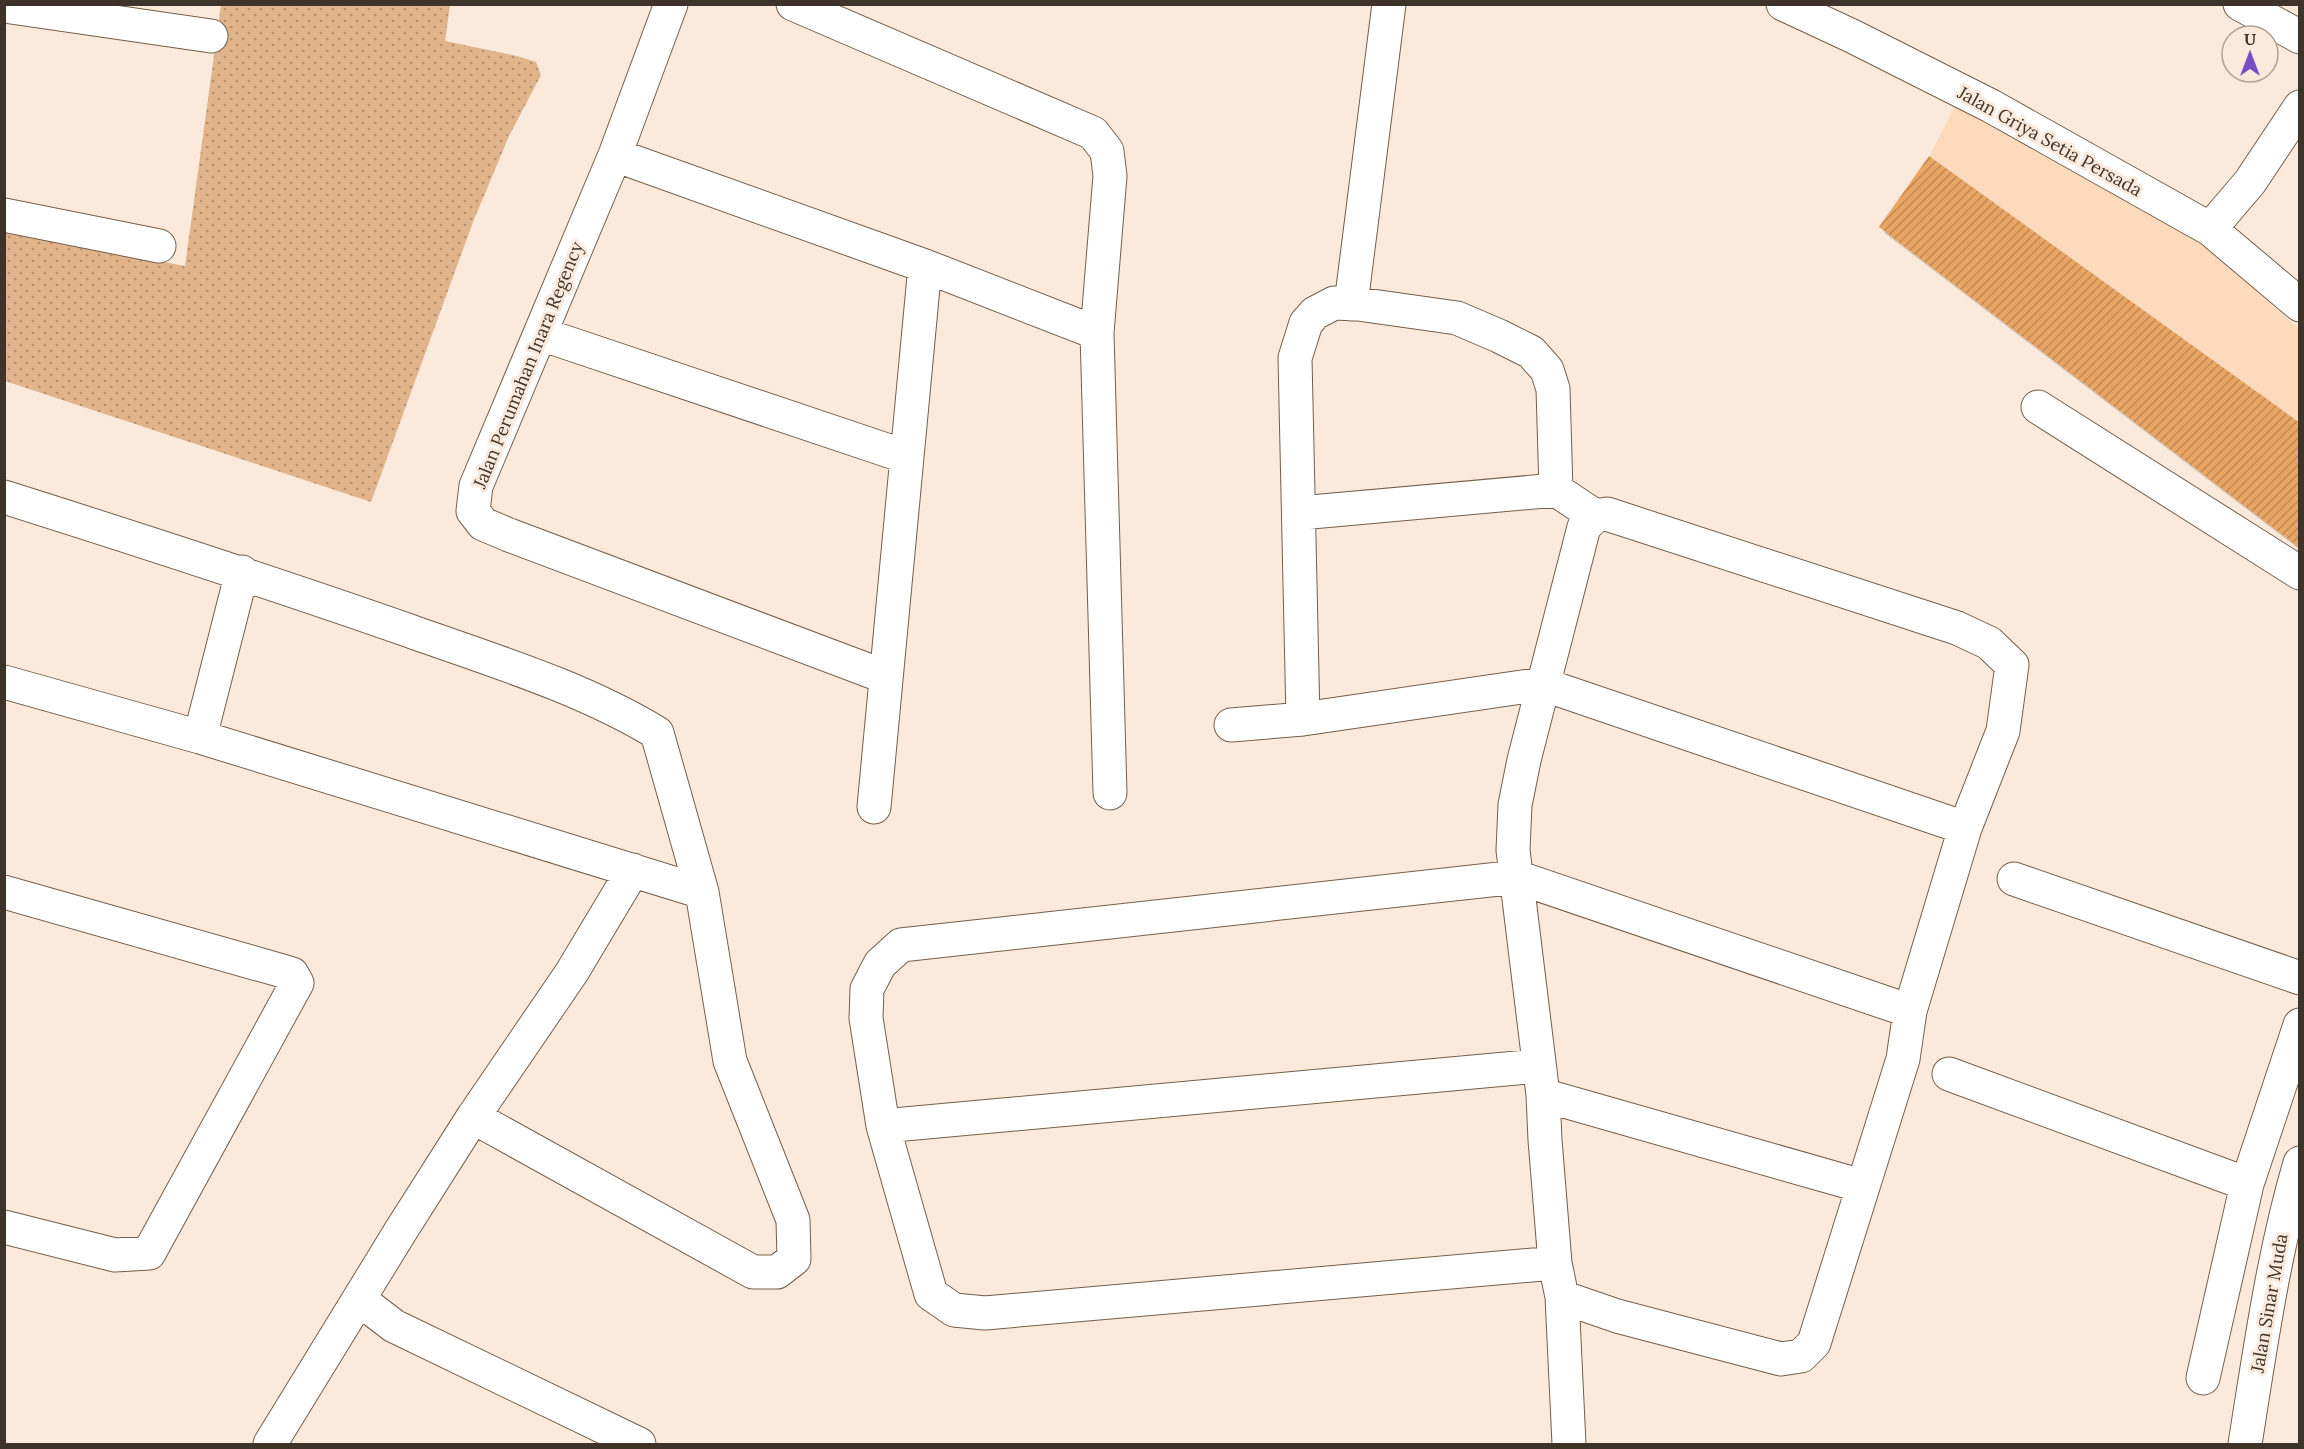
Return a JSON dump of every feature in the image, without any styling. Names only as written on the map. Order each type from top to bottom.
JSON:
[{"type":"street","name":"Jalan Perumahan Inara Regency","points":[[671,4],[615,155],[476,486],[473,511],[483,524],[886,677]]},
{"type":"street","points":[[793,4],[1094,133],[1107,151],[1110,176],[1097,333],[1110,793]]},
{"type":"street","points":[[1350,304],[1389,4]]},
{"type":"street","name":"Jalan Griya Setia Persada","points":[[1783,4],[1991,106],[2210,230],[2300,305]]},
{"type":"street","points":[[2240,4],[2300,37]]},
{"type":"street","points":[[4,6],[211,36]]},
{"type":"street","points":[[2210,230],[2250,182],[2300,107]]},
{"type":"street","points":[[615,155],[925,266],[1097,333]]},
{"type":"street","points":[[4,215],[159,246]]},
{"type":"street","points":[[874,807],[925,266]]},
{"type":"street","points":[[1303,719],[1295,358],[1306,323],[1315,313],[1334,303],[1457,318],[1531,352],[1547,370],[1553,389],[1556,490]]},
{"type":"street","points":[[541,334],[907,457]]},
{"type":"street","points":[[2038,407],[2300,573]]},
{"type":"street","points":[[1300,513],[1556,490],[1595,516]]},
{"type":"street","points":[[4,497],[242,572],[579,692],[623,712],[657,733],[702,892],[730,1061],[793,1220],[794,1259],[777,1272],[753,1272],[473,1117]]},
{"type":"street","points":[[1562,1297],[1617,1316],[1781,1359],[1801,1356],[1814,1343],[1903,1059],[1910,1011],[1965,828],[2003,731],[2012,665],[1989,643],[1957,628],[1607,514],[1595,516],[1584,527],[1542,684],[1515,805],[1513,850],[1541,1080],[1556,1263],[1562,1297],[1569,1444]]},
{"type":"street","points":[[200,737],[242,572]]},
{"type":"street","points":[[4,682],[200,737],[702,892]]},
{"type":"street","points":[[1231,725],[1303,719],[1542,684],[1965,828]]},
{"type":"street","points":[[270,1444],[400,1232],[473,1117],[572,972],[633,870]]},
{"type":"street","points":[[1556,1263],[985,1313],[954,1310],[932,1294],[883,1126],[866,1018],[867,988],[880,964],[901,945],[1517,877],[1910,1011]]},
{"type":"street","points":[[2014,879],[2300,978]]},
{"type":"street","points":[[4,892],[292,974],[297,983],[149,1253],[115,1255],[4,1227]]},
{"type":"street","points":[[2203,1378],[2247,1184],[2300,1025]]},
{"type":"street","points":[[1949,1074],[2247,1184]]},
{"type":"street","points":[[883,1126],[1541,1080],[1862,1186]]},
{"type":"street","name":"Jalan Sinar Muda","points":[[2245,1444],[2265,1316],[2286,1210],[2300,1163]]},
{"type":"street","points":[[360,1300],[394,1326],[639,1444]]},
{"type":"shaded area","points":[[221,5],[450,5],[445,41],[536,62],[541,75],[509,136],[473,222],[371,502],[5,381],[5,231],[185,266]]},
{"type":"shaded area","points":[[1955,106],[2205,246],[2299,329],[2299,548],[1879,227],[1929,156]]},
{"type":"building","points":[[1929,156],[2300,423],[2300,548],[1879,227]]}]
